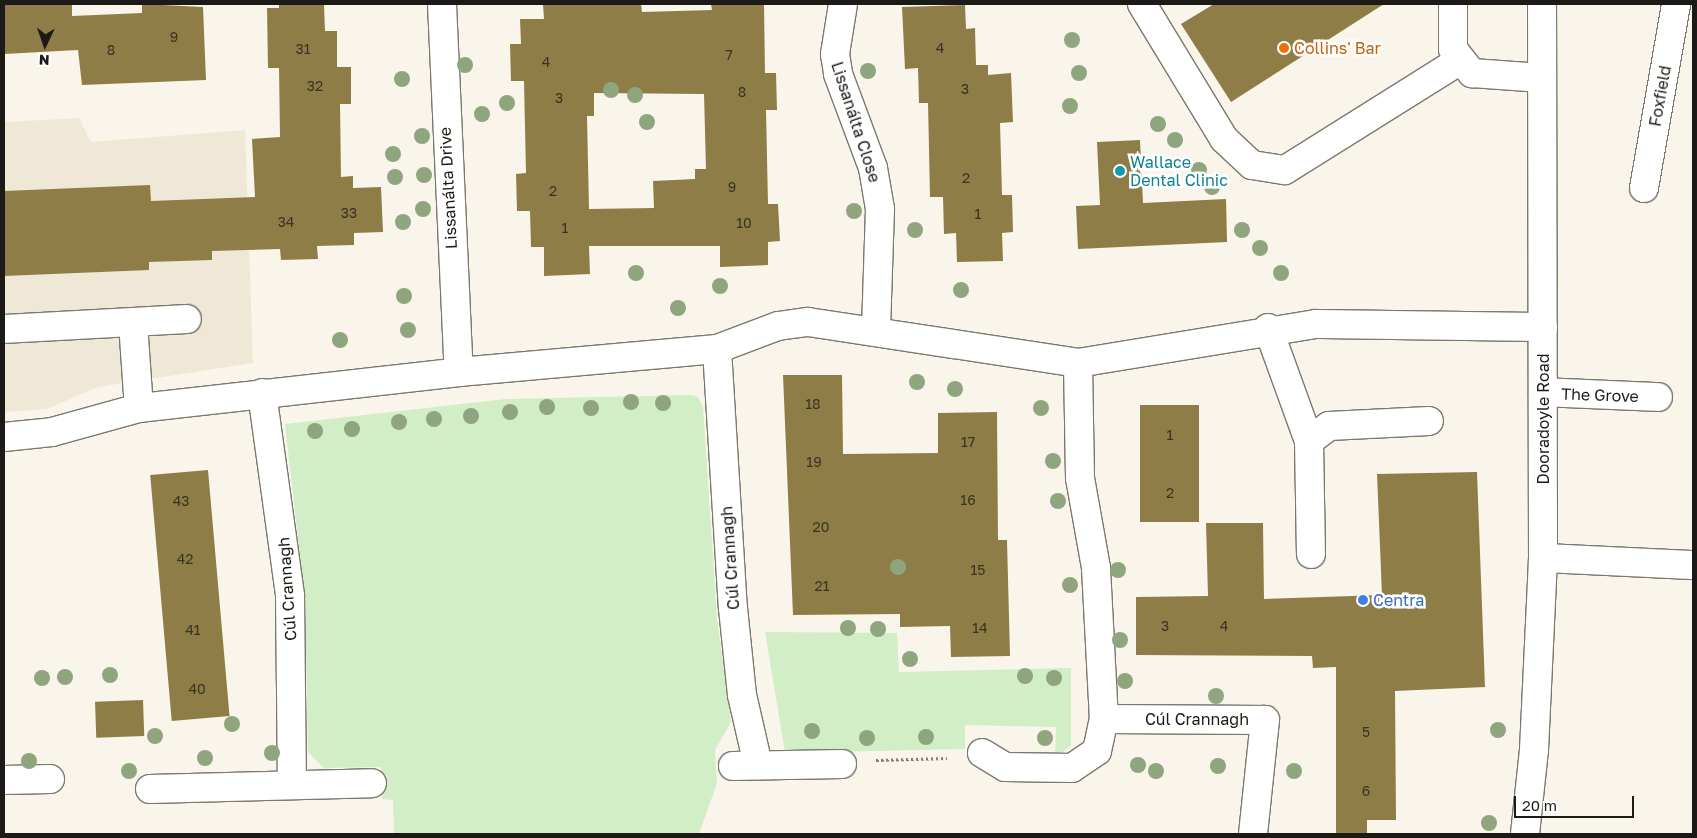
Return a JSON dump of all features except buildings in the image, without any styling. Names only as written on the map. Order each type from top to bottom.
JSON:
[{"type":"street","name":"Lissanálta Drive","points":[[442,4],[459,372]]},
{"type":"street","name":"Lissanálta Close","points":[[843,4],[835,54],[838,74],[873,168],[880,209],[876,331]]},
{"type":"street","points":[[1142,4],[1224,139],[1252,165],[1285,170],[1459,60]]},
{"type":"street","points":[[1453,4],[1450,36],[1459,60],[1472,73],[1542,78]]},
{"type":"street","name":"Dooradoyle Road","points":[[1525,834],[1534,750],[1542,558],[1542,4]]},
{"type":"street","name":"Foxfield","points":[[1644,188],[1676,4]]},
{"type":"street","points":[[4,328],[187,319]]},
{"type":"street","points":[[133,323],[139,408]]},
{"type":"street","points":[[4,437],[52,432],[139,408],[459,372],[717,349],[792,324],[876,331],[1078,363],[1268,328],[1316,324],[1543,327]]},
{"type":"street","points":[[1268,328],[1308,441],[1311,554]]},
{"type":"street","name":"Cúl Crannagh","points":[[717,349],[733,608],[742,695],[746,766],[842,764]]},
{"type":"street","points":[[982,753],[1005,767],[1072,768],[1097,751],[1104,719],[1096,568],[1079,458],[1078,363]]},
{"type":"street","name":"The Grove","points":[[1543,392],[1658,397]]},
{"type":"street","name":"Cúl Crannagh","points":[[262,393],[290,596],[292,785]]},
{"type":"street","points":[[1308,441],[1337,425],[1429,421]]},
{"type":"street","points":[[1542,558],[1693,565]]},
{"type":"street","name":"Cúl Crannagh","points":[[1104,719],[1264,720],[1253,834]]},
{"type":"street","points":[[4,780],[50,779]]},
{"type":"street","points":[[150,789],[372,784]]},
{"type":"path","points":[[842,764],[982,753]]},
{"type":"shaded area","points":[[79,118],[91,142],[245,130],[253,363],[98,387],[47,409],[4,412],[4,122]]},
{"type":"green space","points":[[697,396],[703,406],[717,618],[731,722],[715,750],[717,783],[699,834],[394,834],[393,800],[382,799],[381,767],[324,768],[308,752],[305,599],[285,424],[506,399]]},
{"type":"green space","points":[[765,632],[897,633],[899,672],[1071,668],[1071,746],[1055,757],[1056,727],[965,725],[965,749],[785,753]]},
{"type":"place","name":"Collins' Bar","points":[[1284,48]]},
{"type":"place","name":"Wallace Dental Clinic","points":[[1120,171]]},
{"type":"place","name":"Centra","points":[[1363,600]]}]
